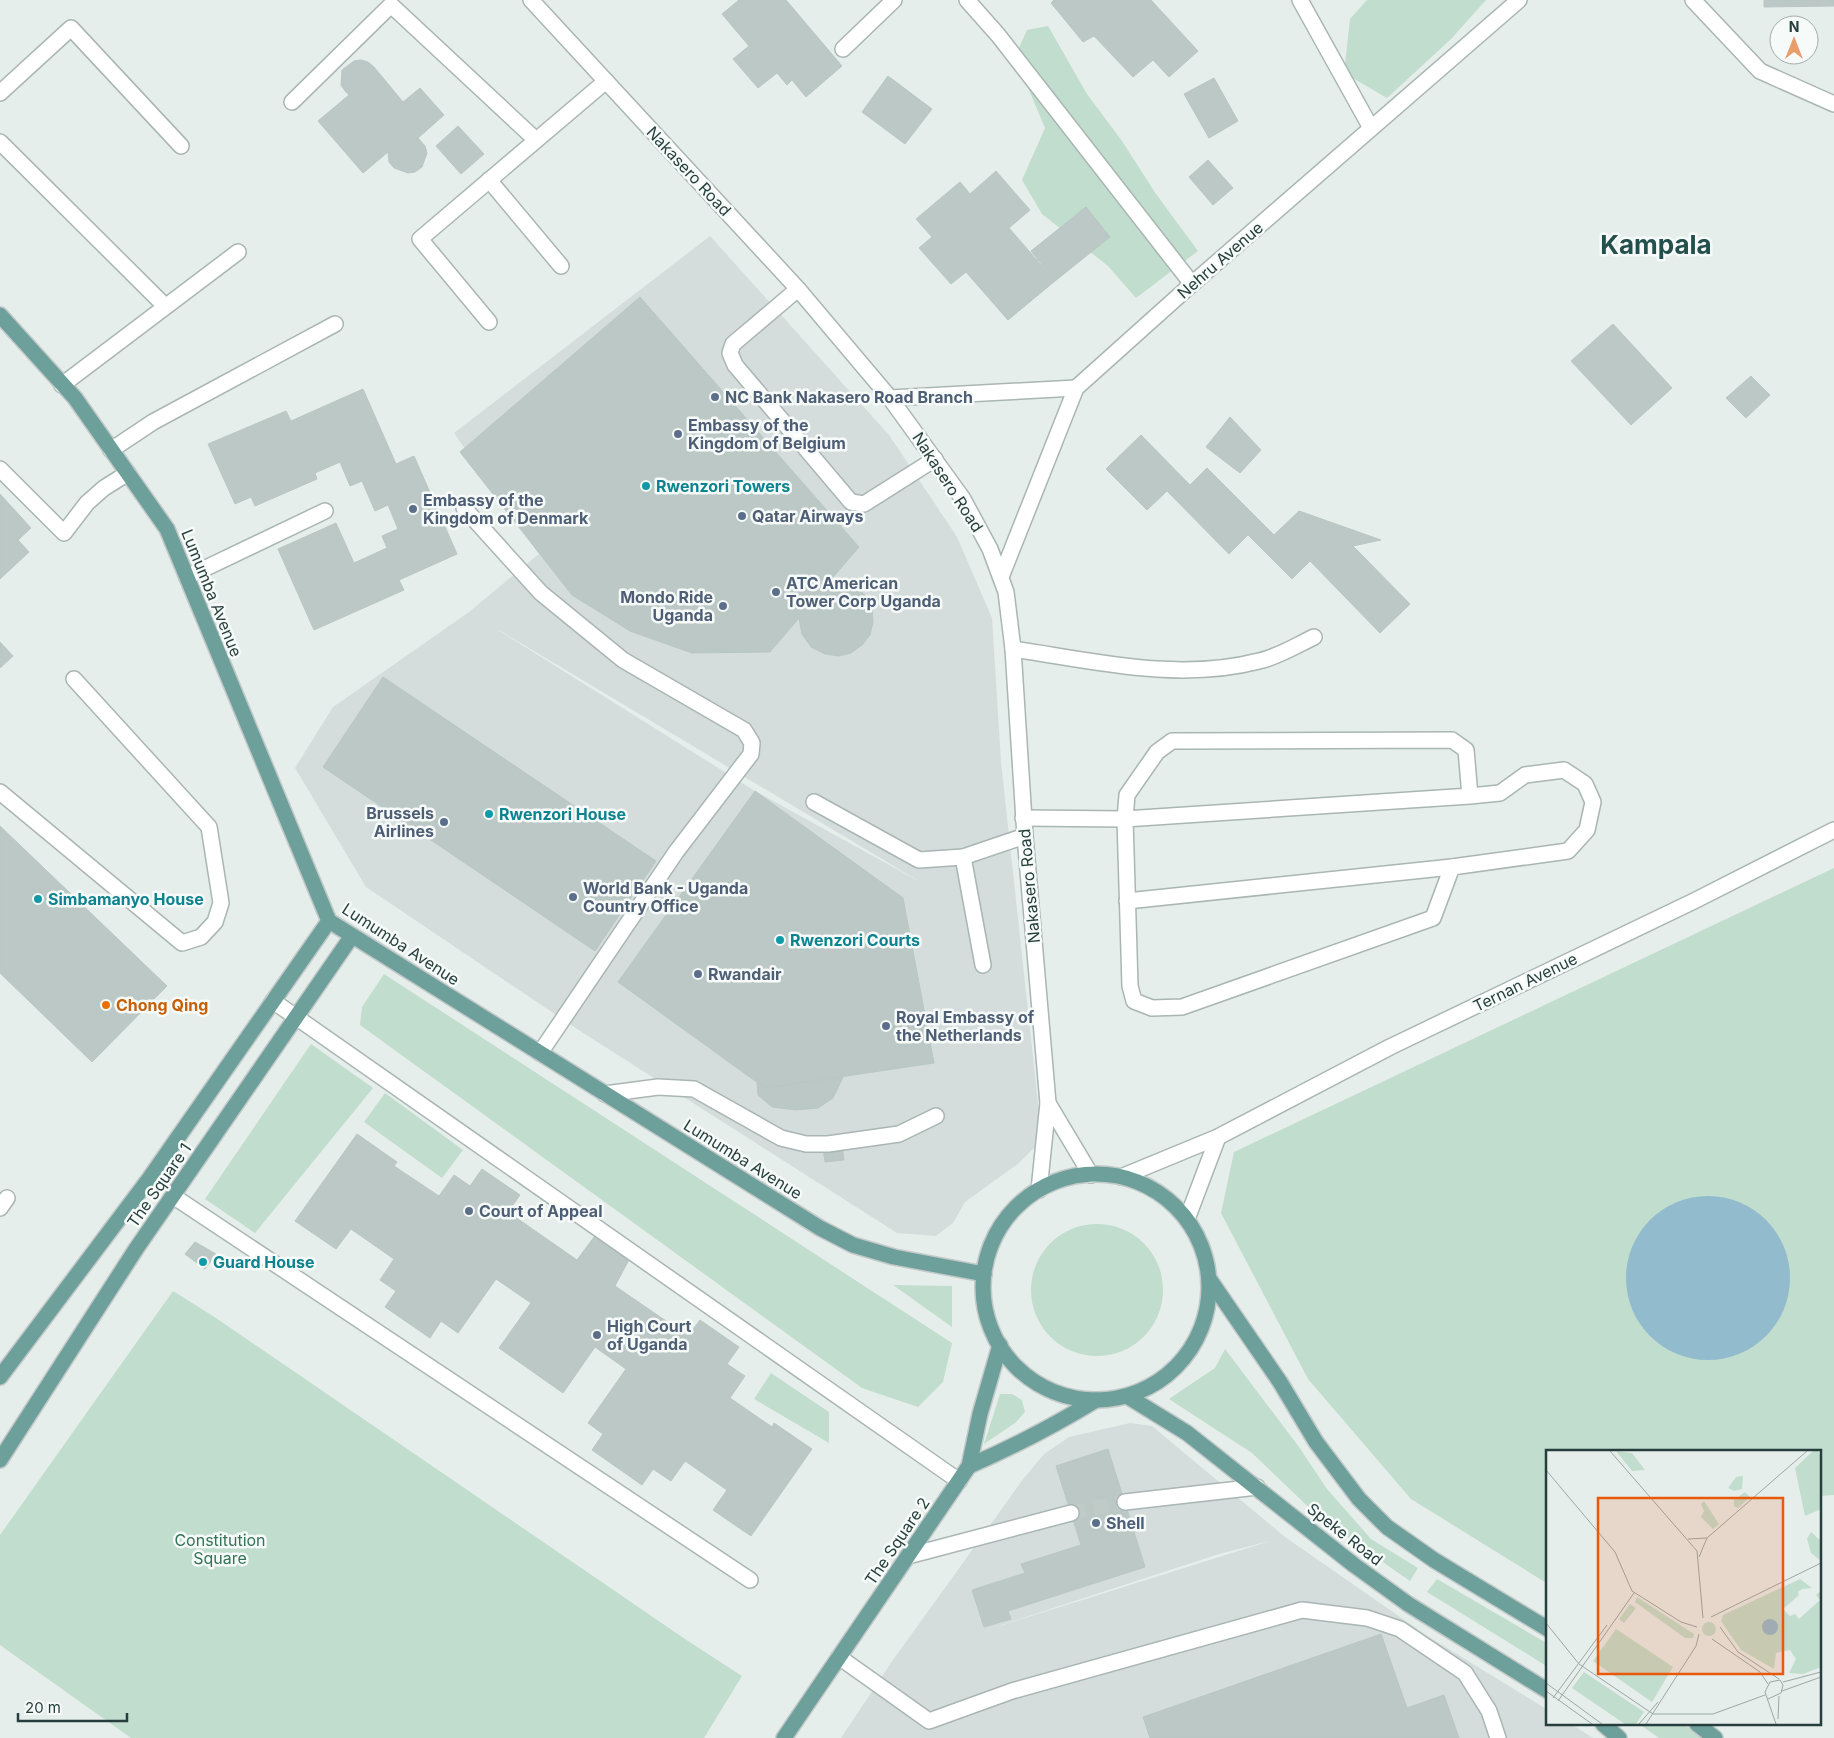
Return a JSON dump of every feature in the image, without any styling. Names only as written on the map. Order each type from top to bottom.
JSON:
[{"type":"main road","name":"Lumumba Avenue","points":[[0,315],[75,398],[167,529],[329,921],[820,1228],[853,1245],[894,1257],[984,1274]]},
{"type":"main road","name":"The Square 1","points":[[0,1377],[149,1179],[329,921]]},
{"type":"main road","name":"The Square 1","points":[[0,1460],[136,1249],[352,936]]},
{"type":"main road","points":[[1091,1175],[1121,1177],[1140,1183],[1158,1192],[1174,1205],[1187,1219],[1198,1238],[1206,1259],[1210,1280],[1207,1310],[1200,1332],[1180,1364],[1156,1383],[1127,1396],[1096,1400],[1067,1396],[1040,1385],[1017,1368],[1000,1346],[989,1323],[984,1299],[984,1274],[991,1246],[1005,1220],[1026,1199],[1038,1190],[1064,1179],[1091,1175]]},
{"type":"main road","name":"Speke Road","points":[[1210,1280],[1280,1382],[1316,1442],[1359,1499],[1387,1527],[1434,1560],[1546,1628]]},
{"type":"main road","name":"The Square 2","points":[[784,1738],[969,1466],[980,1414],[1000,1346]]},
{"type":"main road","name":"Speke Road","points":[[1127,1396],[1187,1433],[1354,1565],[1408,1604],[1546,1690]]},
{"type":"main road","points":[[969,1466],[1002,1452],[1053,1426],[1096,1400]]},
{"type":"main road","points":[[1604,1726],[1619,1738]]},
{"type":"main road","points":[[1700,1726],[1715,1738]]},
{"type":"street","name":"Nakasero Road","points":[[531,0],[798,289],[890,398],[935,459],[977,524],[990,549],[1001,577],[1009,609],[1024,836],[1048,1104],[1038,1190]]},
{"type":"street","points":[[843,49],[894,0]]},
{"type":"street","points":[[967,0],[1004,42],[1192,284]]},
{"type":"street","points":[[1300,0],[1371,128]]},
{"type":"street","name":"Nehru Avenue","points":[[1001,577],[1076,388],[1192,284],[1519,0]]},
{"type":"street","points":[[1693,0],[1760,71],[1834,104]]},
{"type":"street","points":[[292,102],[391,5],[536,140]]},
{"type":"street","points":[[0,93],[71,28],[181,146]]},
{"type":"street","points":[[489,322],[420,239],[606,81]]},
{"type":"street","points":[[0,142],[165,306]]},
{"type":"street","points":[[489,180],[561,266]]},
{"type":"street","points":[[62,385],[238,252]]},
{"type":"street","points":[[798,289],[733,344],[730,353],[735,365],[851,502],[864,504],[935,459]]},
{"type":"street","points":[[111,450],[153,422],[336,324]]},
{"type":"street","points":[[890,398],[1076,388]]},
{"type":"street","points":[[0,469],[64,533],[87,503],[104,488],[128,473]]},
{"type":"street","points":[[464,508],[542,593],[616,654],[744,730],[752,742],[751,754],[676,852],[540,1053]]},
{"type":"street","points":[[187,576],[325,511]]},
{"type":"street","points":[[1013,649],[1155,670],[1223,669],[1261,661],[1314,637]]},
{"type":"street","points":[[0,792],[182,944],[201,938],[215,922],[221,903],[209,827],[74,679]]},
{"type":"street","points":[[1452,868],[1433,918],[1182,1008],[1152,1008],[1134,1001],[1130,986],[1127,901],[1125,819],[1127,795],[1157,752],[1172,741],[1452,740],[1466,750],[1470,796]]},
{"type":"street","points":[[1023,818],[1125,819],[1470,796],[1500,793],[1525,775],[1564,770],[1585,784],[1593,802],[1587,830],[1568,851],[1452,868],[1127,901]]},
{"type":"street","points":[[814,802],[919,860],[963,857],[1024,836]]},
{"type":"street","name":"Ternan Avenue","points":[[1121,1177],[1218,1137],[1390,1047],[1694,901],[1834,830]]},
{"type":"street","points":[[963,857],[983,965]]},
{"type":"street","points":[[274,1001],[959,1481]]},
{"type":"street","points":[[605,1094],[658,1086],[694,1089],[781,1138],[806,1144],[828,1144],[899,1134],[936,1116]]},
{"type":"street","name":"Nakasero Road","points":[[1048,1104],[1091,1175]]},
{"type":"street","points":[[1187,1219],[1218,1137]]},
{"type":"street","points":[[173,1196],[750,1580]]},
{"type":"street","points":[[1125,1502],[1257,1487]]},
{"type":"street","points":[[908,1556],[1071,1513]]},
{"type":"street","points":[[839,1657],[929,1721],[1012,1691],[1302,1610],[1367,1618],[1400,1628],[1465,1673],[1489,1711],[1498,1738]]},
{"type":"shaded area","points":[[710,236],[889,435],[957,537],[992,618],[1001,762],[1042,1140],[1019,1163],[965,1202],[953,1223],[936,1236],[897,1233],[577,1029],[366,887],[295,768],[333,707],[469,612],[539,554],[454,433]],"holes":[[[499,630],[922,883],[755,791]]]},
{"type":"shaded area","points":[[1130,1423],[1152,1426],[1285,1537],[1426,1635],[1546,1709],[1546,1726],[1574,1726],[1593,1738],[841,1738],[893,1660],[1024,1478],[1044,1454],[1069,1437]],"holes":[[[1270,1541],[971,1635],[1219,1554]]]},
{"type":"green space","points":[[1367,0],[1486,0],[1451,39],[1387,98],[1344,73],[1350,19]]},
{"type":"green space","points":[[1048,26],[1087,94],[1198,251],[1136,298],[1108,266],[1042,214],[1022,180],[1045,128],[1015,57],[1027,30]]},
{"type":"green space","points":[[1834,868],[1834,1495],[1822,1496],[1822,1450],[1546,1450],[1546,1583],[1411,1499],[1308,1379],[1221,1213],[1234,1152]]},
{"type":"green space","points":[[384,974],[952,1343],[943,1382],[918,1407],[862,1388],[360,1025],[362,1007]]},
{"type":"green space","points":[[311,1044],[373,1088],[255,1233],[205,1199]]},
{"type":"green space","points":[[385,1093],[463,1150],[442,1178],[364,1122]]},
{"type":"green space","points":[[1097,1224],[1110,1225],[1122,1229],[1144,1243],[1158,1265],[1162,1277],[1162,1303],[1158,1315],[1144,1337],[1122,1351],[1110,1355],[1097,1356],[1084,1355],[1072,1351],[1050,1337],[1036,1315],[1032,1303],[1031,1290],[1032,1277],[1036,1265],[1050,1243],[1072,1229],[1084,1225]]},
{"type":"green space","points":[[893,1285],[952,1286],[952,1327]]},
{"type":"green space","name":"Constitution Square","points":[[173,1291],[216,1318],[742,1676],[704,1738],[131,1738],[0,1645],[0,1535]]},
{"type":"green space","points":[[1225,1349],[1299,1447],[1327,1489],[1371,1539],[1418,1568],[1410,1581],[1320,1518],[1252,1453],[1169,1399],[1215,1368]]},
{"type":"green space","points":[[771,1373],[829,1412],[829,1443],[754,1399]]},
{"type":"green space","points":[[1000,1394],[1012,1394],[1022,1400],[1025,1412],[1015,1423],[984,1444]]},
{"type":"green space","points":[[1437,1579],[1546,1643],[1546,1666],[1427,1592]]},
{"type":"green space","points":[[1642,1726],[1686,1726],[1706,1738],[1659,1738]]},
{"type":"water","points":[[1708,1196],[1739,1202],[1766,1220],[1784,1247],[1790,1278],[1784,1309],[1766,1336],[1739,1354],[1708,1360],[1677,1354],[1650,1336],[1632,1309],[1626,1278],[1632,1247],[1650,1220],[1677,1202]]},
{"type":"building","points":[[739,0],[786,0],[842,66],[806,97],[792,80],[787,85],[777,73],[758,88],[733,59],[749,46],[722,14]]},
{"type":"building","points":[[1054,0],[1151,0],[1198,51],[1169,77],[1153,60],[1133,77],[1094,36],[1083,42],[1051,3]]},
{"type":"building","points":[[1764,0],[1834,0],[1834,6],[1764,7]]},
{"type":"building","points":[[354,61],[368,62],[374,67],[403,102],[420,88],[444,115],[418,138],[425,146],[427,153],[422,167],[415,172],[408,173],[394,168],[389,162],[388,152],[363,173],[318,121],[349,95],[341,85],[342,70]]},
{"type":"building","points":[[888,76],[932,109],[905,144],[862,112]]},
{"type":"building","points":[[1214,78],[1238,121],[1209,138],[1184,94]]},
{"type":"building","points":[[458,126],[484,154],[461,174],[436,146]]},
{"type":"building","points":[[1208,160],[1233,188],[1213,205],[1189,177]]},
{"type":"building","points":[[996,171],[1030,210],[1009,228],[1055,281],[1008,320],[966,272],[951,284],[919,248],[932,237],[916,219],[960,182],[970,194]]},
{"type":"building","points":[[1086,207],[1110,237],[1055,281],[1031,251]]},
{"type":"building","name":"Rwenzori Towers","points":[[640,297],[859,547],[828,583],[843,583],[856,587],[866,596],[872,609],[873,622],[870,635],[862,645],[851,653],[839,656],[825,654],[811,647],[802,634],[799,618],[770,652],[692,653],[630,631],[572,595],[460,452]]},
{"type":"building","points":[[1613,324],[1672,388],[1631,425],[1571,361]]},
{"type":"building","points":[[1751,376],[1770,395],[1746,418],[1726,398]]},
{"type":"building","name":"Embassy of the Kingdom of Denmark","points":[[363,389],[396,464],[414,456],[457,554],[399,580],[404,590],[314,630],[278,549],[336,523],[354,563],[387,548],[382,536],[398,529],[388,505],[375,511],[362,481],[350,486],[340,462],[315,473],[317,479],[255,506],[251,497],[235,504],[208,444],[286,411],[291,421]]},
{"type":"building","points":[[1230,417],[1261,450],[1240,473],[1206,447]]},
{"type":"building","points":[[1141,435],[1190,485],[1207,468],[1274,535],[1299,511],[1381,540],[1353,546],[1410,604],[1380,633],[1310,561],[1292,579],[1248,535],[1229,554],[1167,491],[1147,510],[1106,469]]},
{"type":"building","points":[[0,494],[31,528],[18,540],[29,552],[0,579]]},
{"type":"building","points":[[0,642],[13,656],[0,668]]},
{"type":"building","name":"Rwenzori House","points":[[383,677],[656,861],[595,951],[323,767]]},
{"type":"building","name":"Rwenzori Courts","points":[[755,791],[903,898],[934,1063],[765,1088],[618,982]]},
{"type":"building","name":"Simbamanyo House","points":[[0,826],[167,986],[92,1062],[0,973]]},
{"type":"building","points":[[843,1077],[833,1098],[818,1108],[796,1110],[772,1107],[758,1095],[757,1082],[765,1088]]},
{"type":"building","name":"High Court of Uganda","points":[[357,1134],[397,1162],[394,1166],[439,1196],[454,1175],[470,1186],[482,1169],[520,1195],[508,1212],[577,1260],[597,1233],[631,1256],[615,1286],[688,1336],[700,1320],[739,1347],[727,1364],[745,1376],[730,1398],[772,1427],[774,1423],[812,1449],[751,1536],[713,1510],[727,1490],[685,1461],[671,1481],[653,1469],[642,1485],[592,1450],[603,1434],[588,1423],[626,1369],[595,1347],[563,1393],[499,1348],[531,1303],[496,1279],[458,1333],[441,1321],[430,1338],[385,1307],[396,1291],[380,1280],[394,1259],[351,1229],[336,1249],[295,1221]]},
{"type":"building","points":[[842,1146],[844,1160],[825,1162],[823,1148]]},
{"type":"building","name":"Guard House","points":[[195,1242],[216,1254],[205,1269],[185,1254]]},
{"type":"building","points":[[1108,1449],[1145,1567],[1008,1611],[1011,1619],[984,1627],[972,1590],[1025,1573],[1021,1564],[1081,1545],[1056,1466]]},
{"type":"building","points":[[1381,1634],[1407,1708],[1444,1695],[1459,1738],[1150,1738],[1143,1717]]},
{"type":"tunnel","points":[[1071,1513],[1125,1502]]},
{"type":"place","name":"NC Bank Nakasero Road Branch","points":[[715,397]]},
{"type":"place","name":"Embassy of the Kingdom of Belgium","points":[[678,434]]},
{"type":"place","name":"Rwenzori Towers","points":[[646,486]]},
{"type":"place","name":"Embassy of the Kingdom of Denmark","points":[[413,509]]},
{"type":"place","name":"Qatar Airways","points":[[742,516]]},
{"type":"place","name":"ATC American Tower Corp Uganda","points":[[776,592]]},
{"type":"place","name":"Mondo Ride Uganda","points":[[723,606]]},
{"type":"place","name":"Rwenzori House","points":[[489,814]]},
{"type":"place","name":"Brussels Airlines","points":[[444,822]]},
{"type":"place","name":"World Bank - Uganda Country Office","points":[[573,897]]},
{"type":"place","name":"Simbamanyo House","points":[[38,899]]},
{"type":"place","name":"Rwenzori Courts","points":[[780,940]]},
{"type":"place","name":"Rwandair","points":[[698,974]]},
{"type":"place","name":"Chong Qing","points":[[106,1005]]},
{"type":"place","name":"Royal Embassy of the Netherlands","points":[[886,1026]]},
{"type":"place","name":"Court of Appeal","points":[[469,1211]]},
{"type":"place","name":"Guard House","points":[[203,1262]]},
{"type":"place","name":"High Court of Uganda","points":[[597,1335]]},
{"type":"place","name":"Shell","points":[[1096,1523]]},
{"type":"district","name":"Kampala","points":[[1656,244]]}]
